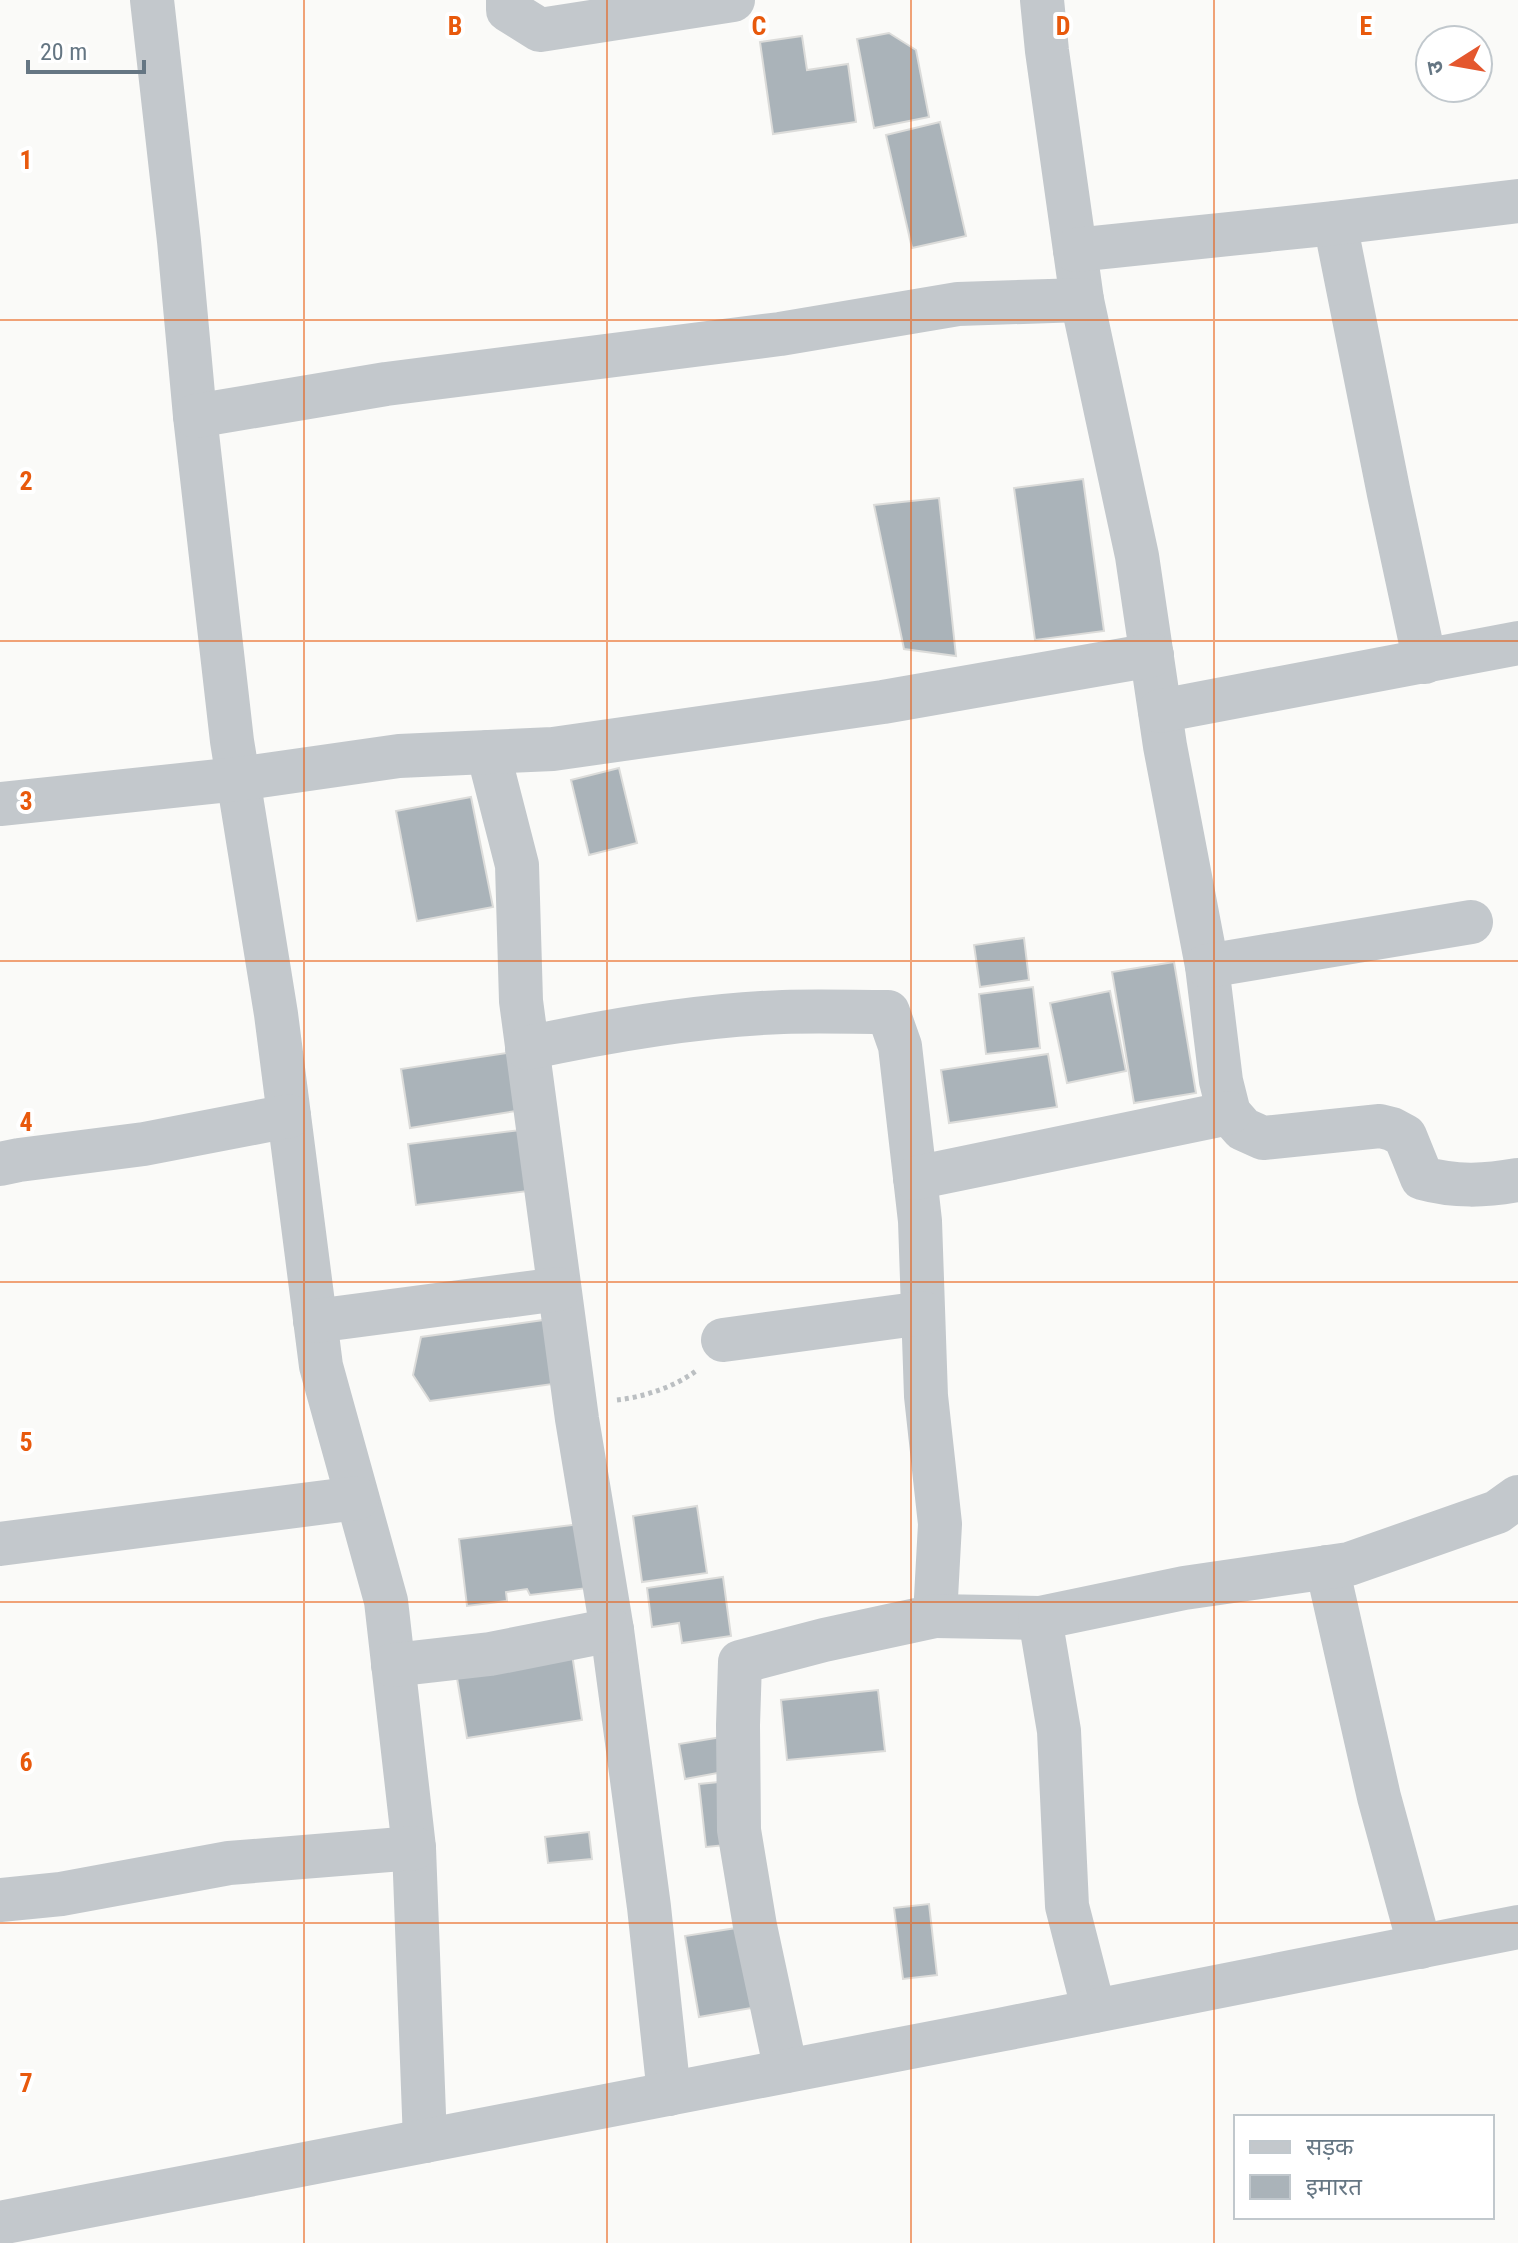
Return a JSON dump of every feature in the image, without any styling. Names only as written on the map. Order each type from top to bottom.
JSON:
[{"type":"street","points":[[152,0],[232,741],[276,1014],[321,1366],[386,1601],[414,1848],[425,2141]]},
{"type":"street","points":[[508,0],[508,10],[540,30],[733,0]]},
{"type":"street","points":[[1042,0],[1082,300],[1135,544],[1160,711],[1207,966],[1221,1081],[1229,1113],[1243,1129],[1263,1138],[1380,1126],[1405,1136],[1422,1178],[1441,1183],[1484,1186],[1518,1180]]},
{"type":"street","points":[[1075,250],[1518,201]]},
{"type":"street","points":[[1335,223],[1425,662]]},
{"type":"street","points":[[195,416],[386,384],[780,334],[958,304],[1082,300]]},
{"type":"street","points":[[1160,711],[1518,643]]},
{"type":"street","points":[[0,804],[238,779],[399,756],[553,749],[820,711],[1152,655]]},
{"type":"street","points":[[488,752],[517,865],[521,1001],[575,1407],[612,1630],[649,1907],[669,2094]]},
{"type":"street","points":[[1207,966],[1471,922]]},
{"type":"street","points":[[527,1048],[592,1034],[690,1020],[781,1012],[888,1012],[900,1046],[920,1221],[926,1396],[940,1524],[935,1616]]},
{"type":"street","points":[[915,1178],[1229,1113]]},
{"type":"street","points":[[0,1164],[144,1144],[289,1116]]},
{"type":"street","points":[[315,1321],[559,1289]]},
{"type":"street","points":[[723,1340],[923,1313]]},
{"type":"street","points":[[786,2071],[755,1926],[739,1830],[740,1662],[935,1616],[1040,1618],[1184,1588],[1349,1564],[1497,1512],[1518,1497]]},
{"type":"street","points":[[0,1544],[357,1498]]},
{"type":"street","points":[[1327,1567],[1379,1797],[1420,1947]]},
{"type":"street","points":[[1040,1618],[1059,1731],[1067,1906],[1094,2011]]},
{"type":"street","points":[[393,1665],[490,1654],[612,1630]]},
{"type":"street","points":[[0,1900],[61,1894],[229,1863],[414,1848]]},
{"type":"street","points":[[0,2223],[1518,1927]]},
{"type":"path","points":[[575,1407],[632,1398],[681,1382],[702,1366],[723,1340]]},
{"type":"building","points":[[889,33],[916,50],[929,117],[874,128],[857,39]]},
{"type":"building","points":[[802,36],[807,70],[848,64],[856,122],[773,134],[760,42]]},
{"type":"building","points":[[940,122],[966,236],[912,248],[886,135]]},
{"type":"building","points":[[1083,479],[1104,631],[1035,640],[1014,488]]},
{"type":"building","points":[[939,498],[956,656],[904,649],[874,505]]},
{"type":"building","points":[[619,768],[637,843],[589,855],[571,780]]},
{"type":"building","points":[[471,797],[493,907],[417,921],[396,811]]},
{"type":"building","points":[[1024,938],[1029,980],[980,987],[974,945]]},
{"type":"building","points":[[1174,962],[1196,1093],[1134,1103],[1112,972]]},
{"type":"building","points":[[1033,987],[1040,1048],[986,1054],[979,994]]},
{"type":"building","points":[[1110,991],[1126,1071],[1067,1083],[1050,1003]]},
{"type":"building","points":[[514,1052],[522,1110],[410,1128],[401,1069]]},
{"type":"building","points":[[1048,1054],[1057,1107],[949,1123],[941,1070]]},
{"type":"building","points":[[529,1129],[536,1190],[416,1205],[408,1144]]},
{"type":"building","points":[[558,1318],[567,1382],[430,1401],[413,1375],[421,1337]]},
{"type":"building","points":[[697,1506],[707,1573],[642,1582],[633,1516]]},
{"type":"building","points":[[580,1524],[588,1588],[530,1595],[527,1589],[506,1592],[507,1601],[467,1606],[459,1539]]},
{"type":"building","points":[[723,1577],[731,1636],[682,1643],[679,1623],[652,1627],[647,1588]]},
{"type":"building","points":[[572,1654],[582,1720],[467,1738],[456,1672]]},
{"type":"building","points":[[878,1690],[885,1751],[787,1760],[781,1700]]},
{"type":"building","points":[[728,1736],[734,1770],[685,1779],[679,1744]]},
{"type":"building","points":[[729,1781],[736,1844],[706,1847],[699,1784]]},
{"type":"building","points":[[589,1832],[592,1859],[548,1863],[545,1837]]},
{"type":"building","points":[[929,1904],[937,1975],[903,1979],[894,1908]]},
{"type":"building","points":[[749,1926],[763,2006],[699,2017],[685,1936]]}]
